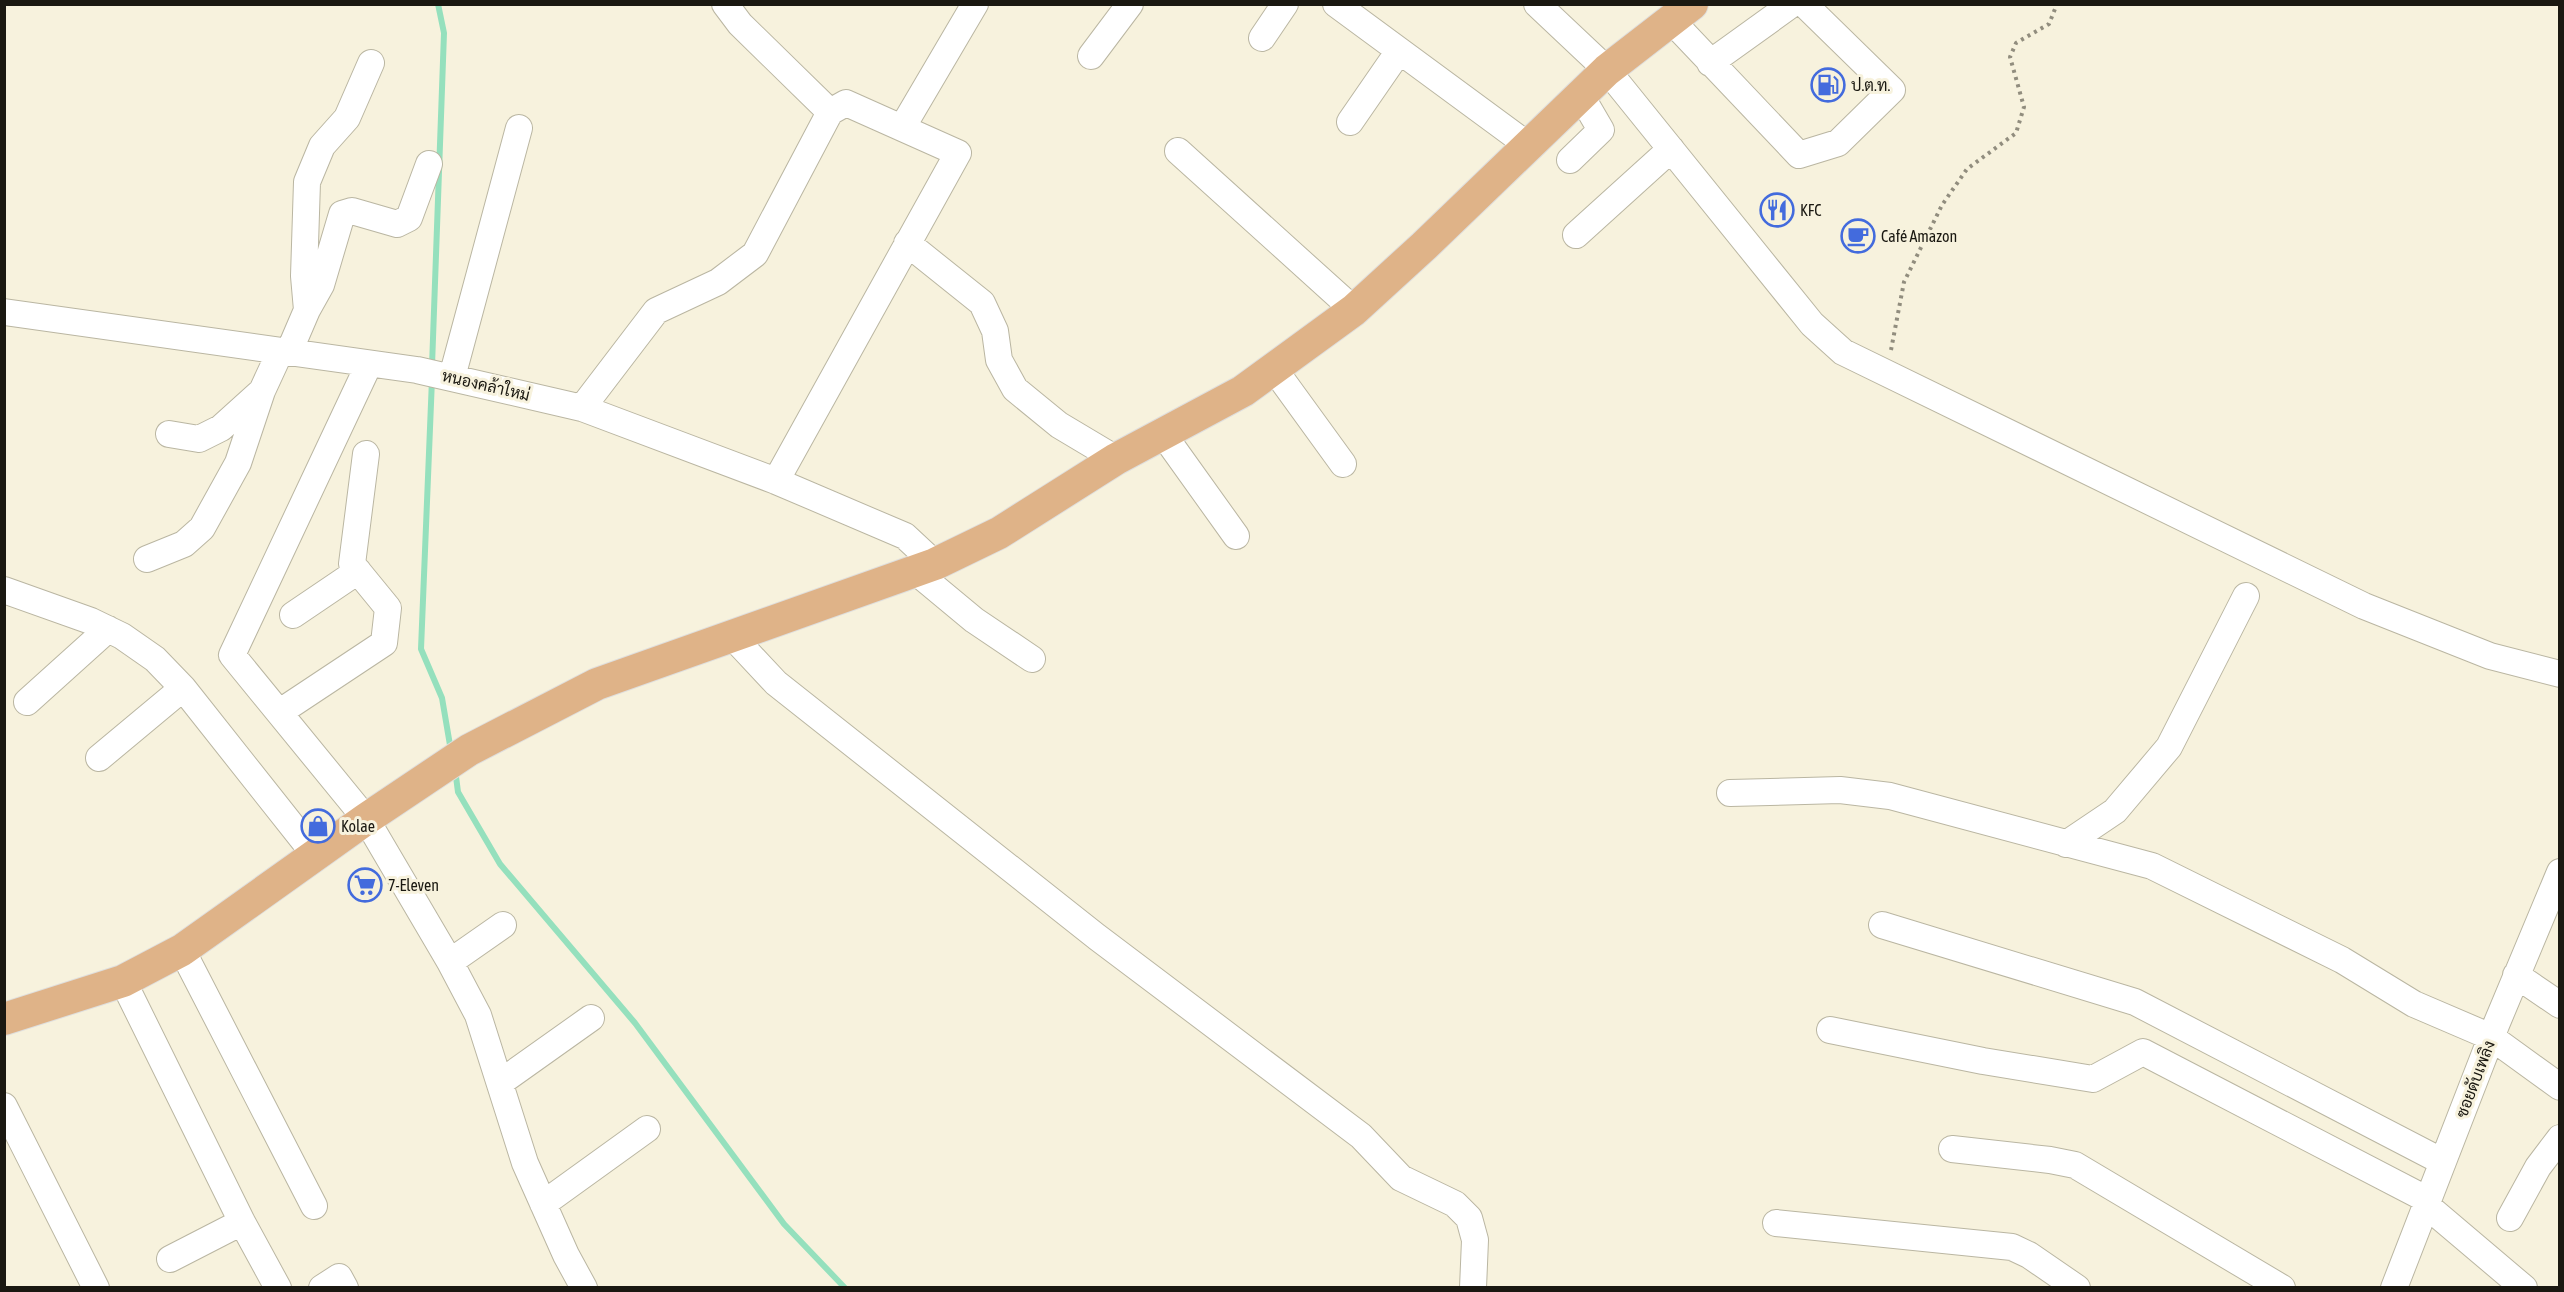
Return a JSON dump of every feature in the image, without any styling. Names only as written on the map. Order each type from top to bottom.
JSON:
[{"type":"main road","points":[[4,1019],[123,981],[182,950],[366,819],[469,750],[597,684],[925,568],[999,533],[1116,459],[1242,391],[1354,310],[1529,146],[1580,94],[1681,12]]},
{"type":"street","points":[[725,4],[740,24],[830,112]]},
{"type":"street","points":[[902,128],[975,4]]},
{"type":"street","points":[[1091,56],[1130,4]]},
{"type":"street","points":[[1262,38],[1285,4]]},
{"type":"street","points":[[1336,4],[1529,146]]},
{"type":"street","points":[[1537,4],[1607,70],[1812,324],[1843,352],[2364,606],[2490,656],[2559,674]]},
{"type":"street","points":[[1710,63],[1792,4]]},
{"type":"street","points":[[1681,12],[1710,63],[1799,154],[1838,143],[1892,90],[1804,4]]},
{"type":"street","points":[[1350,122],[1399,51]]},
{"type":"street","points":[[307,310],[304,276],[307,182],[322,146],[347,118],[371,63]]},
{"type":"street","points":[[1570,160],[1601,130],[1580,94]]},
{"type":"street","points":[[582,408],[656,311],[718,282],[755,254],[830,112],[846,103],[958,153],[776,481]]},
{"type":"street","points":[[449,376],[519,128]]},
{"type":"street","points":[[1576,235],[1671,149]]},
{"type":"street","points":[[1178,151],[1354,310]]},
{"type":"street","points":[[147,559],[184,544],[202,528],[238,463],[262,391],[321,285],[342,214],[352,211],[397,224],[409,218],[429,164]]},
{"type":"street","points":[[907,243],[982,303],[995,331],[999,360],[1015,389],[1059,425],[1116,459]]},
{"type":"street","name":"หนองคล้าใหม่","points":[[4,312],[417,370],[582,408],[776,481],[905,536],[925,568],[974,620],[1032,659]]},
{"type":"street","points":[[369,364],[232,655],[366,819],[450,962],[478,1015],[525,1163],[566,1255],[584,1287]]},
{"type":"street","points":[[1274,369],[1343,464]]},
{"type":"street","points":[[169,434],[199,439],[221,428],[262,391]]},
{"type":"street","points":[[1163,434],[1236,536]]},
{"type":"street","points":[[280,712],[384,642],[388,608],[352,564],[366,454]]},
{"type":"street","points":[[293,615],[358,571]]},
{"type":"street","points":[[4,590],[92,621],[122,636],[155,659],[183,688],[316,856]]},
{"type":"street","points":[[2066,844],[2115,811],[2169,747],[2246,596]]},
{"type":"street","points":[[27,702],[108,629]]},
{"type":"street","points":[[733,637],[776,683],[1088,930],[1361,1136],[1401,1178],[1455,1204],[1469,1218],[1474,1240],[1473,1287]]},
{"type":"street","points":[[99,758],[183,688]]},
{"type":"street","points":[[1730,793],[1840,790],[1890,796],[2151,866],[2342,960],[2414,1004],[2491,1037],[2559,1087]]},
{"type":"street","name":"ซอยดับเพลิง","points":[[2394,1287],[2491,1037],[2559,873]]},
{"type":"street","points":[[1882,925],[2135,1002],[2443,1162]]},
{"type":"street","points":[[450,962],[503,926]]},
{"type":"street","points":[[182,950],[314,1206]]},
{"type":"street","points":[[2516,975],[2559,1005]]},
{"type":"street","points":[[123,981],[242,1222],[278,1287]]},
{"type":"street","points":[[501,1082],[591,1018]]},
{"type":"street","points":[[1830,1030],[1983,1061],[2094,1079],[2143,1052],[2427,1203],[2524,1287]]},
{"type":"street","points":[[4,1106],[96,1287]]},
{"type":"street","points":[[543,1204],[647,1129]]},
{"type":"street","points":[[2510,1218],[2538,1167],[2559,1138]]},
{"type":"street","points":[[1952,1149],[2075,1165],[2282,1287]]},
{"type":"street","points":[[170,1259],[242,1222]]},
{"type":"street","points":[[1776,1223],[2012,1247],[2029,1255],[2077,1287]]},
{"type":"street","points":[[321,1287],[339,1277],[345,1287]]},
{"type":"path","points":[[1881,371],[1893,345],[1904,282],[1942,205],[1967,169],[2016,133],[2024,107],[2010,57],[2016,43],[2049,24],[2057,4]]},
{"type":"waterway","points":[[432,366],[444,33],[438,4]]},
{"type":"waterway","points":[[432,379],[421,649],[442,698],[451,751]]},
{"type":"waterway","points":[[455,769],[458,792],[500,864],[635,1023],[784,1224],[845,1288]]},
{"type":"place","name":"ป.ต.ท.","points":[[1828,85]]},
{"type":"place","name":"KFC","points":[[1777,210]]},
{"type":"place","name":"Café Amazon","points":[[1858,236]]},
{"type":"place","name":"Kolae","points":[[318,826]]},
{"type":"place","name":"7-Eleven","points":[[365,885]]}]
